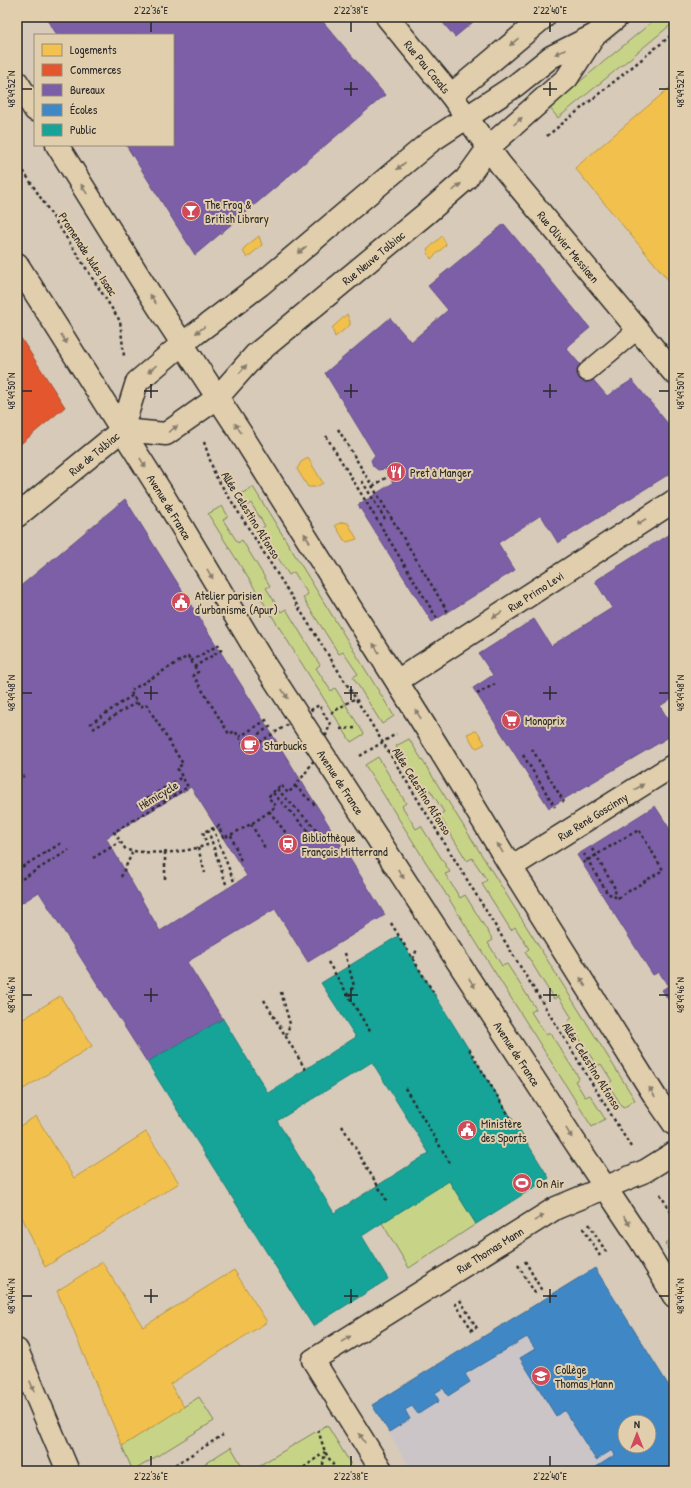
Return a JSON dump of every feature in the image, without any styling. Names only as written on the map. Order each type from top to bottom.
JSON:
[{"type":"street","name":"Rue Pau Casals","points":[[387,17],[451,95],[467,117]]},
{"type":"street","points":[[451,95],[544,17]]},
{"type":"street","name":"Rue Neuve Tolbiac","points":[[182,344],[260,285],[431,140],[516,85],[551,57],[595,35],[617,17]]},
{"type":"street","name":"Rue Neuve Tolbiac","points":[[122,430],[166,434],[217,398],[255,355],[466,179],[489,147],[567,78],[595,35]]},
{"type":"street","points":[[17,82],[34,108]]},
{"type":"street","name":"Rue Olivier Messiaen","points":[[467,117],[500,164],[674,373]]},
{"type":"street","points":[[58,146],[397,681],[511,866],[674,1124]]},
{"type":"street","name":"Avenue de France","points":[[17,264],[122,430],[263,662],[606,1188],[674,1296]]},
{"type":"street","name":"Rue de Tolbiac","points":[[17,516],[122,430],[137,382],[182,344]]},
{"type":"street","name":"Rue Primo Levi","points":[[397,681],[439,652],[674,501]]},
{"type":"street","name":"Rue René Goscinny","points":[[511,866],[674,765]]},
{"type":"street","name":"Rue Thomas Mann","points":[[382,1471],[313,1360],[556,1208],[645,1171],[674,1153]]},
{"type":"street","points":[[17,1350],[68,1471]]},
{"type":"lane","points":[[587,372],[637,330]]},
{"type":"path","points":[[553,132],[674,33]]},
{"type":"path","name":"Promenade Jules Isaac","points":[[17,162],[120,321],[125,363]]},
{"type":"path","points":[[338,428],[450,615]]},
{"type":"path","points":[[326,436],[438,621]]},
{"type":"path","name":"Allée Celestino Alfonso","points":[[203,440],[215,475],[632,1147]]},
{"type":"path","points":[[373,486],[388,476]]},
{"type":"path","points":[[362,481],[385,519]]},
{"type":"path","points":[[191,661],[225,640]]},
{"type":"path","points":[[194,666],[228,646]]},
{"type":"path","points":[[90,724],[133,695],[130,691],[188,656],[198,672],[193,675],[229,734],[235,731],[247,750],[319,705],[330,724],[326,736],[307,769],[295,786],[288,793],[281,785],[268,797],[276,806],[251,824],[224,838],[219,826],[203,832],[207,845],[189,850],[165,852],[133,851],[126,850],[120,842],[93,858]]},
{"type":"path","points":[[477,694],[495,684]]},
{"type":"path","name":"Hémicycle","points":[[120,842],[114,832],[188,787],[177,768],[183,764],[146,704],[140,707],[133,695]]},
{"type":"path","points":[[326,716],[354,699]]},
{"type":"path","points":[[93,729],[137,702]]},
{"type":"path","points":[[239,737],[272,717]]},
{"type":"path","points":[[243,744],[276,723]]},
{"type":"path","points":[[360,756],[397,732]]},
{"type":"path","points":[[17,780],[24,776]]},
{"type":"path","points":[[137,805],[182,777]]},
{"type":"path","points":[[295,786],[315,805]]},
{"type":"path","points":[[277,789],[319,832]]},
{"type":"path","points":[[273,793],[314,837]]},
{"type":"path","points":[[269,811],[286,833]]},
{"type":"path","points":[[251,824],[266,848]]},
{"type":"path","points":[[213,828],[235,884]]},
{"type":"path","points":[[208,830],[227,887]]},
{"type":"path","points":[[583,863],[639,830],[663,870],[616,899],[614,895],[608,894]]},
{"type":"path","points":[[231,835],[241,860]]},
{"type":"path","points":[[17,870],[64,842]]},
{"type":"path","points":[[198,848],[205,873]]},
{"type":"path","points":[[17,882],[68,850]]},
{"type":"path","points":[[121,877],[133,851]]},
{"type":"path","points":[[165,852],[165,879]]},
{"type":"path","points":[[614,895],[616,890]]},
{"type":"path","points":[[391,923],[435,995]]},
{"type":"path","points":[[413,959],[418,947]]},
{"type":"path","points":[[345,953],[354,986],[349,997]]},
{"type":"path","points":[[328,962],[371,1033]]},
{"type":"path","points":[[281,992],[290,1024],[286,1036]]},
{"type":"path","points":[[264,1000],[307,1072]]},
{"type":"path","points":[[469,1049],[514,1124]]},
{"type":"path","points":[[405,1088],[450,1163]]},
{"type":"path","points":[[342,1126],[387,1201]]},
{"type":"path","points":[[657,1190],[674,1217]]},
{"type":"path","points":[[318,1430],[325,1452],[337,1471]]},
{"type":"path","points":[[165,1471],[223,1436]]},
{"type":"path","points":[[299,1471],[325,1452]]},
{"type":"path","points":[[322,1471],[325,1452]]},
{"type":"shaded area","name":"Collège Thomas Mann","points":[[595,1268],[674,1394],[674,1471],[412,1471],[372,1405]]},
{"type":"green space","points":[[658,17],[674,17],[674,22],[558,118],[549,107]]},
{"type":"green space","points":[[253,487],[394,716],[382,724],[353,677],[358,674],[343,652],[339,654],[303,598],[308,594],[294,572],[289,575],[260,530],[265,526],[251,503],[246,506],[239,495]]},
{"type":"green space","points":[[222,506],[228,516],[223,520],[238,543],[242,540],[270,586],[266,588],[281,612],[286,609],[320,665],[316,668],[331,691],[335,688],[364,734],[351,742],[208,514]]},
{"type":"green space","points":[[409,739],[635,1100],[623,1108],[608,1084],[612,1081],[601,1064],[597,1066],[568,1021],[572,1018],[558,996],[554,999],[525,952],[529,949],[515,927],[511,930],[482,884],[487,880],[472,858],[467,861],[439,815],[444,812],[430,790],[425,792],[396,746]]},
{"type":"green space","points":[[378,757],[406,803],[402,806],[416,829],[421,826],[450,872],[445,874],[460,898],[465,895],[493,940],[488,943],[502,966],[507,964],[536,1009],[531,1012],[546,1035],[550,1033],[579,1078],[575,1081],[585,1097],[590,1095],[605,1119],[592,1127],[365,765]]},
{"type":"green space","points":[[449,1181],[476,1224],[409,1268],[382,1223]]},
{"type":"green space","points":[[674,1238],[674,1259],[665,1244]]},
{"type":"green space","points":[[199,1397],[214,1421],[133,1471],[122,1446]]},
{"type":"green space","points":[[327,1425],[355,1471],[250,1471]]},
{"type":"green space","points":[[231,1447],[245,1471],[193,1471]]},
{"type":"building: Logements","points":[[674,84],[674,287],[575,168]]},
{"type":"building: Logements","points":[[259,236],[262,245],[247,258],[243,251],[244,248]]},
{"type":"building: Logements","points":[[442,236],[446,244],[431,259],[427,250]]},
{"type":"building: Logements","points":[[347,314],[350,325],[335,337],[332,328]]},
{"type":"building: Logements","points":[[308,458],[323,483],[316,487],[308,487],[297,469],[301,462]]},
{"type":"building: Logements","points":[[343,522],[348,523],[357,539],[347,542],[344,540],[335,525]]},
{"type":"building: Logements","points":[[474,731],[478,732],[485,744],[477,748],[474,746],[467,734]]},
{"type":"building: Logements","points":[[60,996],[92,1046],[17,1093],[17,1023]]},
{"type":"building: Logements","points":[[36,1116],[74,1178],[146,1132],[179,1183],[45,1267],[17,1206],[17,1128]]},
{"type":"building: Logements","points":[[102,1262],[143,1327],[234,1270],[267,1322],[170,1384],[184,1407],[122,1446],[57,1291]]},
{"type":"building: Commerces","points":[[17,332],[65,407],[17,447]]},
{"type":"building: Bureaux","points":[[46,17],[319,17],[385,95],[195,255],[127,146],[174,146],[174,34],[56,34]]},
{"type":"building: Bureaux","points":[[438,17],[479,17],[455,37]]},
{"type":"building: Bureaux","points":[[504,224],[590,328],[566,348],[607,396],[632,380],[674,431],[674,471],[558,543],[541,515],[498,543],[515,570],[432,622],[358,505],[393,483],[385,469],[378,470],[373,466],[371,460],[375,455],[325,373],[390,318],[411,342],[448,310],[428,286]]},
{"type":"building: Bureaux","points":[[125,499],[385,915],[308,962],[275,909],[187,962],[223,1019],[147,1062],[39,892],[17,906],[17,589]],"holes":[[[191,787],[247,876],[160,931],[106,838]]]},
{"type":"building: Bureaux","points":[[674,531],[674,697],[660,706],[674,729],[674,734],[549,808],[473,688],[493,675],[479,654],[534,619],[551,646],[612,608],[595,581]]},
{"type":"building: Bureaux","points":[[655,806],[673,834],[674,833],[674,1008],[662,990],[668,986],[659,972],[653,975],[577,855]]},
{"type":"building: Écoles","points":[[595,1268],[674,1394],[674,1471],[590,1471],[615,1455],[612,1450],[596,1460],[564,1410],[556,1416],[520,1358],[535,1349],[527,1337],[465,1374],[470,1382],[448,1396],[443,1388],[435,1393],[439,1401],[418,1414],[412,1406],[405,1410],[410,1419],[389,1432],[372,1405]]},
{"type":"building: Public","name":"Ministère des Sports","points":[[398,936],[549,1178],[476,1224],[449,1181],[382,1223],[362,1236],[388,1279],[313,1326],[147,1062],[223,1019],[268,1093],[356,1037],[321,983]],"holes":[[[372,1062],[429,1153],[334,1213],[277,1121]]]},
{"type":"place","name":"The Frog & British Library","points":[[191,211]]},
{"type":"place","name":"Pret à Manger","points":[[396,472]]},
{"type":"place","name":"Atelier parisien d'urbanisme (Apur)","points":[[181,602]]},
{"type":"place","name":"Monoprix","points":[[511,720]]},
{"type":"place","name":"Starbucks","points":[[250,745]]},
{"type":"place","name":"Bibliothèque François Mitterrand","points":[[288,844]]},
{"type":"place","name":"Ministère des Sports","points":[[467,1130]]},
{"type":"place","name":"On Air","points":[[522,1183]]},
{"type":"place","name":"Collège Thomas Mann","points":[[541,1376]]}]
